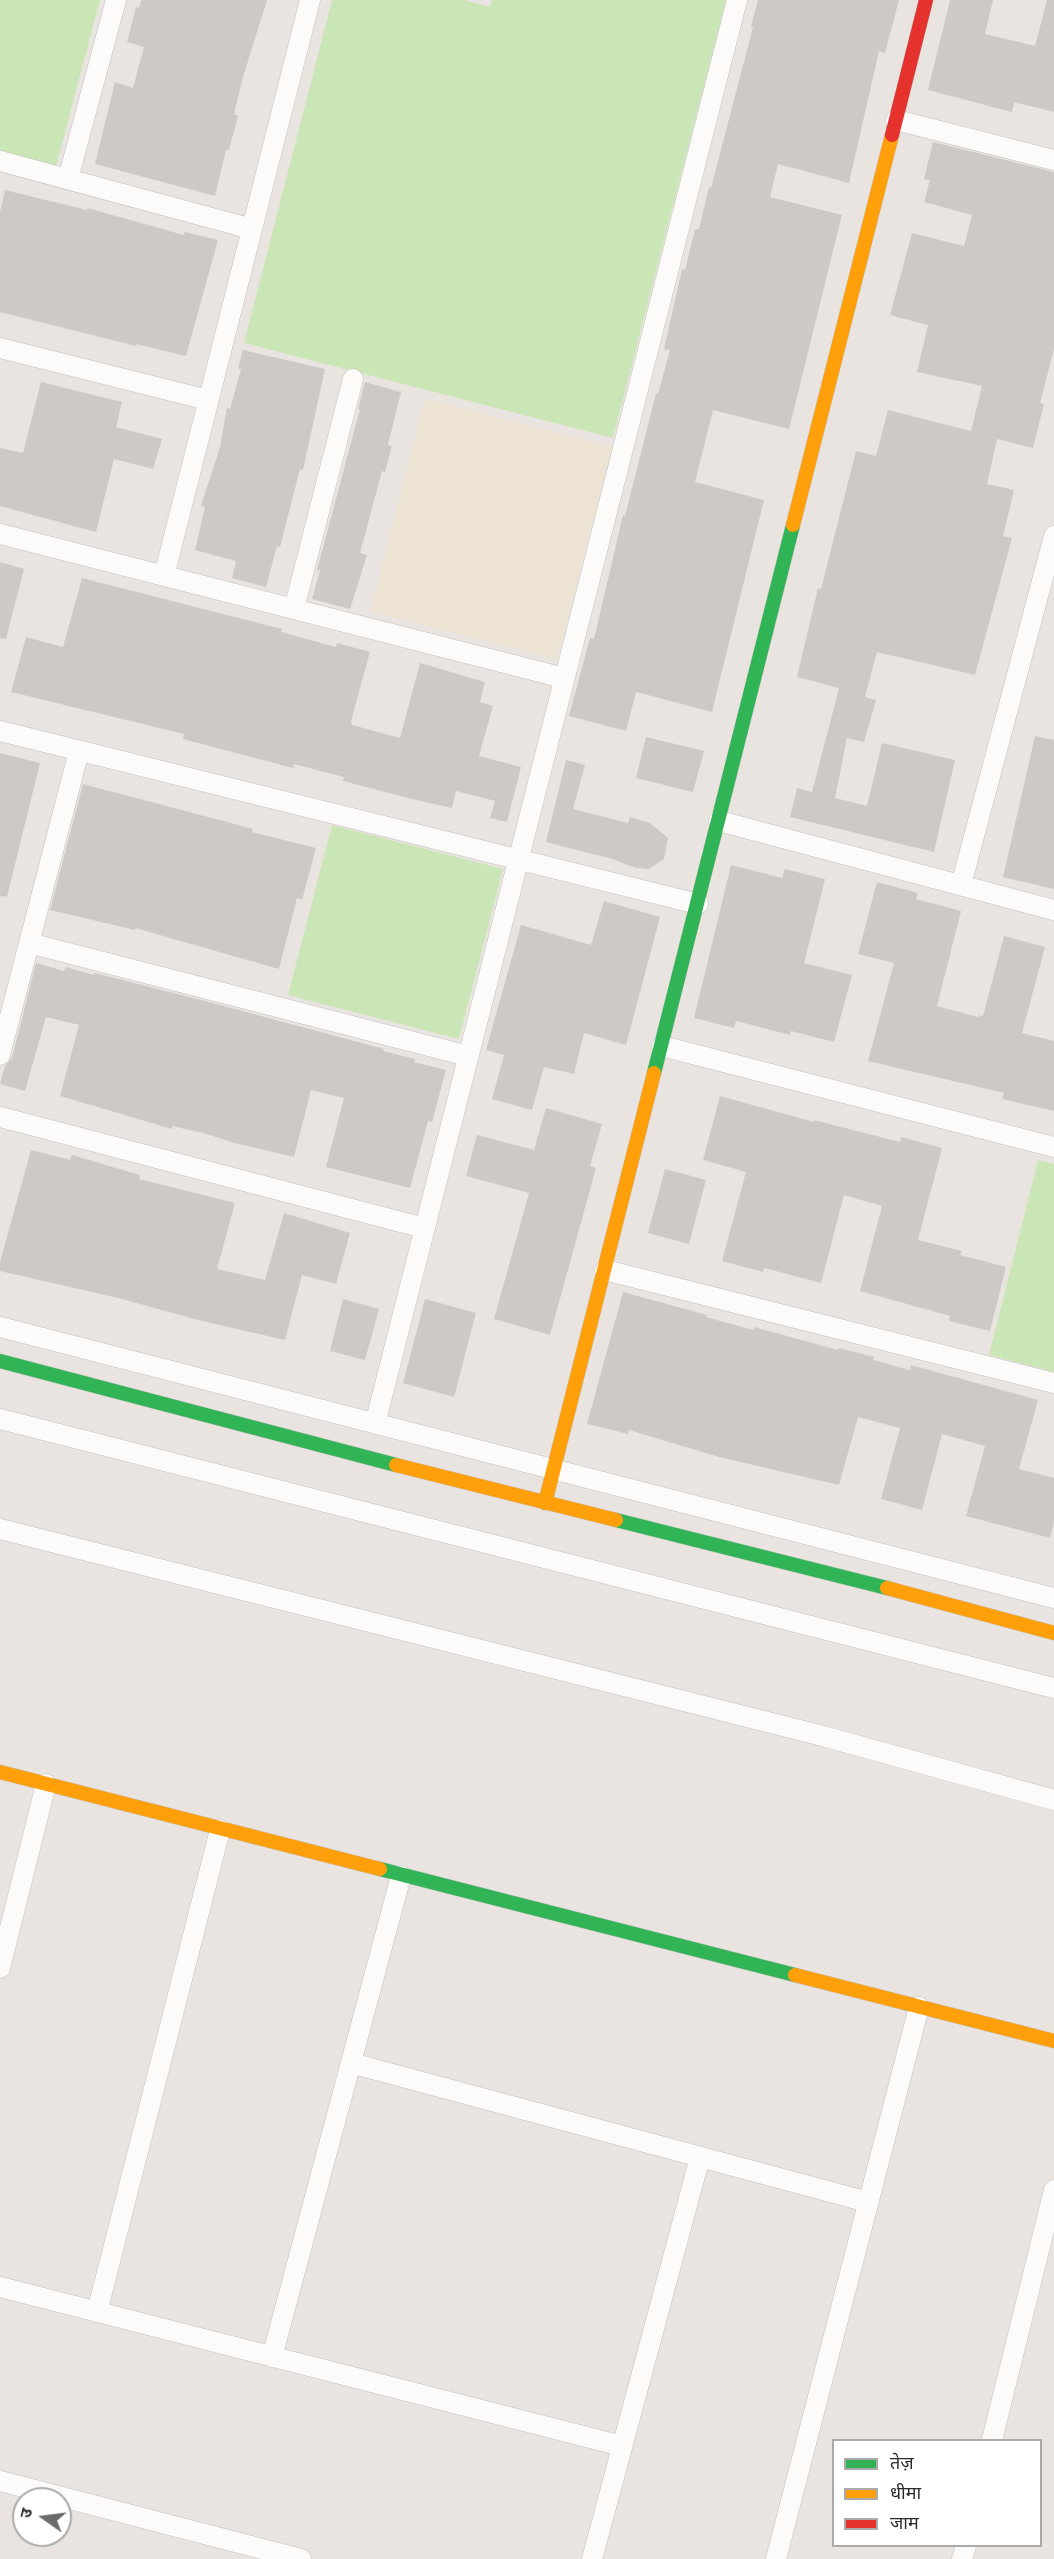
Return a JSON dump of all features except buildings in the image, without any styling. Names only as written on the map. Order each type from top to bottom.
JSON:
[{"type":"street","points":[[68,179],[116,0]]},
{"type":"street","points":[[164,576],[310,0]]},
{"type":"street","points":[[375,1424],[736,0]]},
{"type":"street","points":[[545,1503],[927,0]]},
{"type":"street","points":[[896,120],[1054,160]]},
{"type":"street","points":[[0,161],[252,229]]},
{"type":"street","points":[[0,348],[208,400]]},
{"type":"street","points":[[294,609],[353,379]]},
{"type":"street","points":[[0,534],[564,678]]},
{"type":"street","points":[[961,885],[1054,536]]},
{"type":"street","points":[[0,731],[698,904]]},
{"type":"street","points":[[0,1055],[79,751]]},
{"type":"street","points":[[719,821],[1054,910]]},
{"type":"street","points":[[29,943],[468,1056]]},
{"type":"street","points":[[662,1046],[1054,1147]]},
{"type":"street","points":[[0,1117],[424,1228]]},
{"type":"street","points":[[605,1270],[1054,1383]]},
{"type":"street","points":[[0,1327],[1054,1598]]},
{"type":"street","points":[[0,1361],[1054,1633]]},
{"type":"street","points":[[0,1419],[1054,1688]]},
{"type":"street","points":[[0,1529],[823,1736],[1054,1800]]},
{"type":"street","points":[[0,1772],[1054,2041]]},
{"type":"street","points":[[0,1968],[46,1784]]},
{"type":"street","points":[[98,2312],[220,1830]]},
{"type":"street","points":[[272,2357],[401,1876]]},
{"type":"street","points":[[776,2559],[919,2007]]},
{"type":"street","points":[[351,2063],[868,2202]]},
{"type":"street","points":[[592,2559],[700,2157]]},
{"type":"street","points":[[992,2439],[1054,2190]]},
{"type":"street","points":[[0,2287],[622,2446]]},
{"type":"street","points":[[0,2481],[301,2559]]},
{"type":"shaded area","points":[[425,399],[612,447],[557,659],[371,611]]},
{"type":"green space","points":[[0,0],[100,0],[56,166],[0,151]]},
{"type":"green space","points":[[332,0],[464,0],[490,7],[492,0],[726,0],[613,438],[244,343]]},
{"type":"green space","points":[[332,825],[503,869],[459,1039],[288,995]]},
{"type":"green space","points":[[1038,1160],[1054,1164],[1054,1372],[989,1355]]},
{"type":"traffic: fast","points":[[654,1073],[793,525]]},
{"type":"traffic: fast","points":[[0,1361],[396,1465]]},
{"type":"traffic: fast","points":[[616,1520],[887,1588]]},
{"type":"traffic: fast","points":[[380,1869],[795,1975]]},
{"type":"traffic: slow","points":[[793,525],[892,135]]},
{"type":"traffic: slow","points":[[545,1503],[654,1073]]},
{"type":"traffic: slow","points":[[396,1465],[616,1520]]},
{"type":"traffic: slow","points":[[887,1588],[1054,1633]]},
{"type":"traffic: slow","points":[[0,1772],[380,1869]]},
{"type":"traffic: slow","points":[[795,1975],[1054,2041]]},
{"type":"traffic: jam","points":[[892,135],[926,0]]}]
